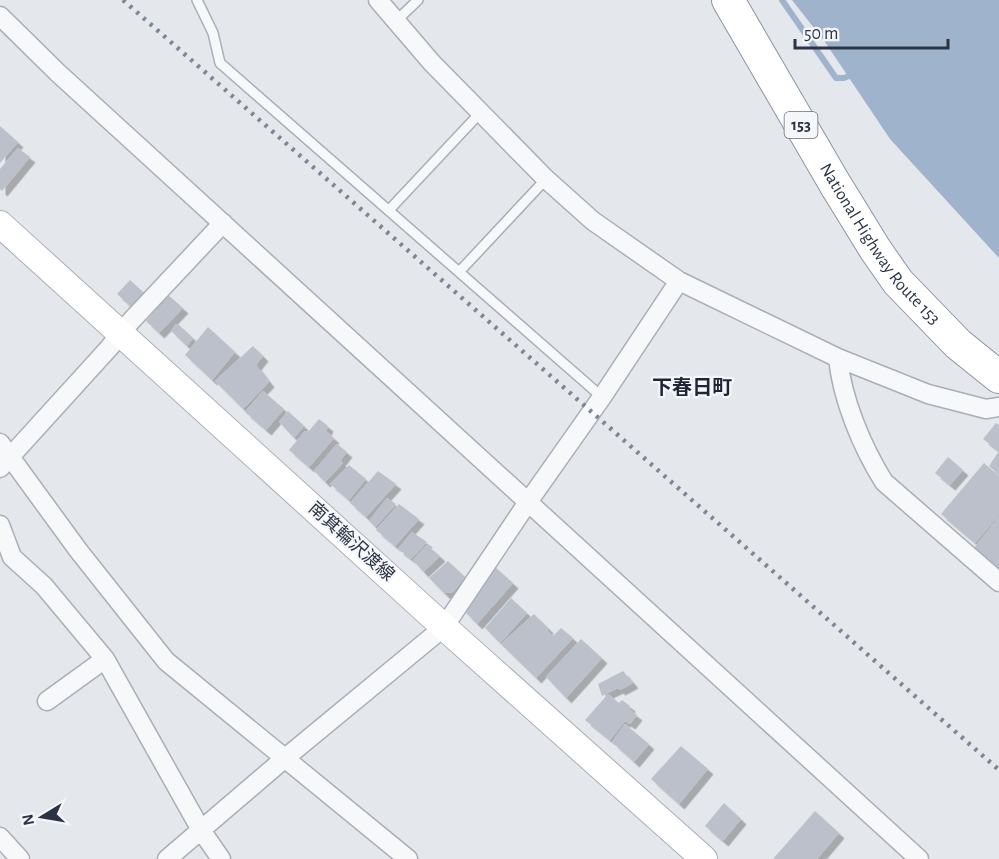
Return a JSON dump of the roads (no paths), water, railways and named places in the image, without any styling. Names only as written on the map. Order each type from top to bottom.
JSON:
[{"type":"highway","name":"National Highway Route 153","points":[[728,0],[875,249],[898,282],[958,344],[999,377]]},
{"type":"main road","name":"南箕輪沢渡線","points":[[0,224],[444,627],[704,859]]},
{"type":"street","points":[[378,0],[432,63],[546,179],[593,221],[679,281],[838,358],[928,394],[986,409],[999,407]]},
{"type":"street","points":[[0,16],[58,73],[919,859]]},
{"type":"street","points":[[223,223],[4,456],[166,661],[408,859]]},
{"type":"street","points":[[167,859],[444,627],[528,502],[603,397],[679,281]]},
{"type":"street","points":[[838,358],[840,381],[871,461],[884,482],[999,582]]},
{"type":"street","points":[[0,525],[12,557],[45,586],[105,659],[201,830],[221,859]]},
{"type":"street","points":[[47,701],[105,659]]},
{"type":"street","points":[[0,837],[20,859]]},
{"type":"lane","points":[[197,0],[213,33],[220,63],[603,397]]},
{"type":"lane","points":[[396,21],[418,0]]},
{"type":"lane","points":[[390,210],[480,113]]},
{"type":"lane","points":[[459,271],[546,179]]},
{"type":"water","points":[[792,0],[999,0],[999,258],[890,139],[825,42]]},
{"type":"waterway","points":[[782,0],[836,78],[854,74]]},
{"type":"railway","points":[[123,0],[999,770]]},
{"type":"district","name":"下春日町","points":[[692,388]]}]
